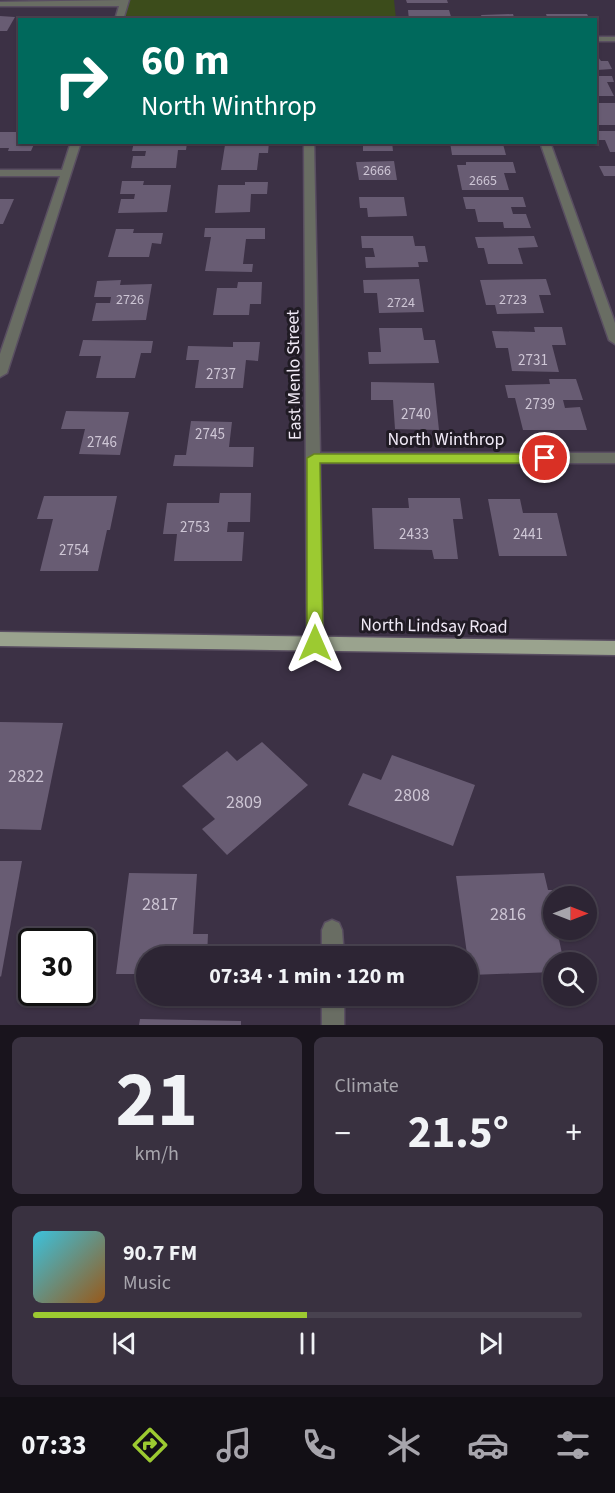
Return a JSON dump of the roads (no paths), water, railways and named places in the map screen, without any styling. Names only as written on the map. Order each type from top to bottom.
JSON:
[{"type":"main road","name":"North Lindsay Road","points":[[0,639],[615,648]]},
{"type":"street","points":[[0,4],[124,2],[120,18]]},
{"type":"street","points":[[597,39],[615,39]]},
{"type":"street","points":[[0,373],[75,144]]},
{"type":"street","name":"East Menlo Street","points":[[309,144],[315,643]]},
{"type":"street","points":[[546,144],[615,340]]},
{"type":"street","points":[[0,173],[66,173]]},
{"type":"street","name":"North Winthrop","points":[[314,458],[615,458]]},
{"type":"street","points":[[332,930],[333,946]]},
{"type":"street","points":[[333,1006],[333,1025]]}]
